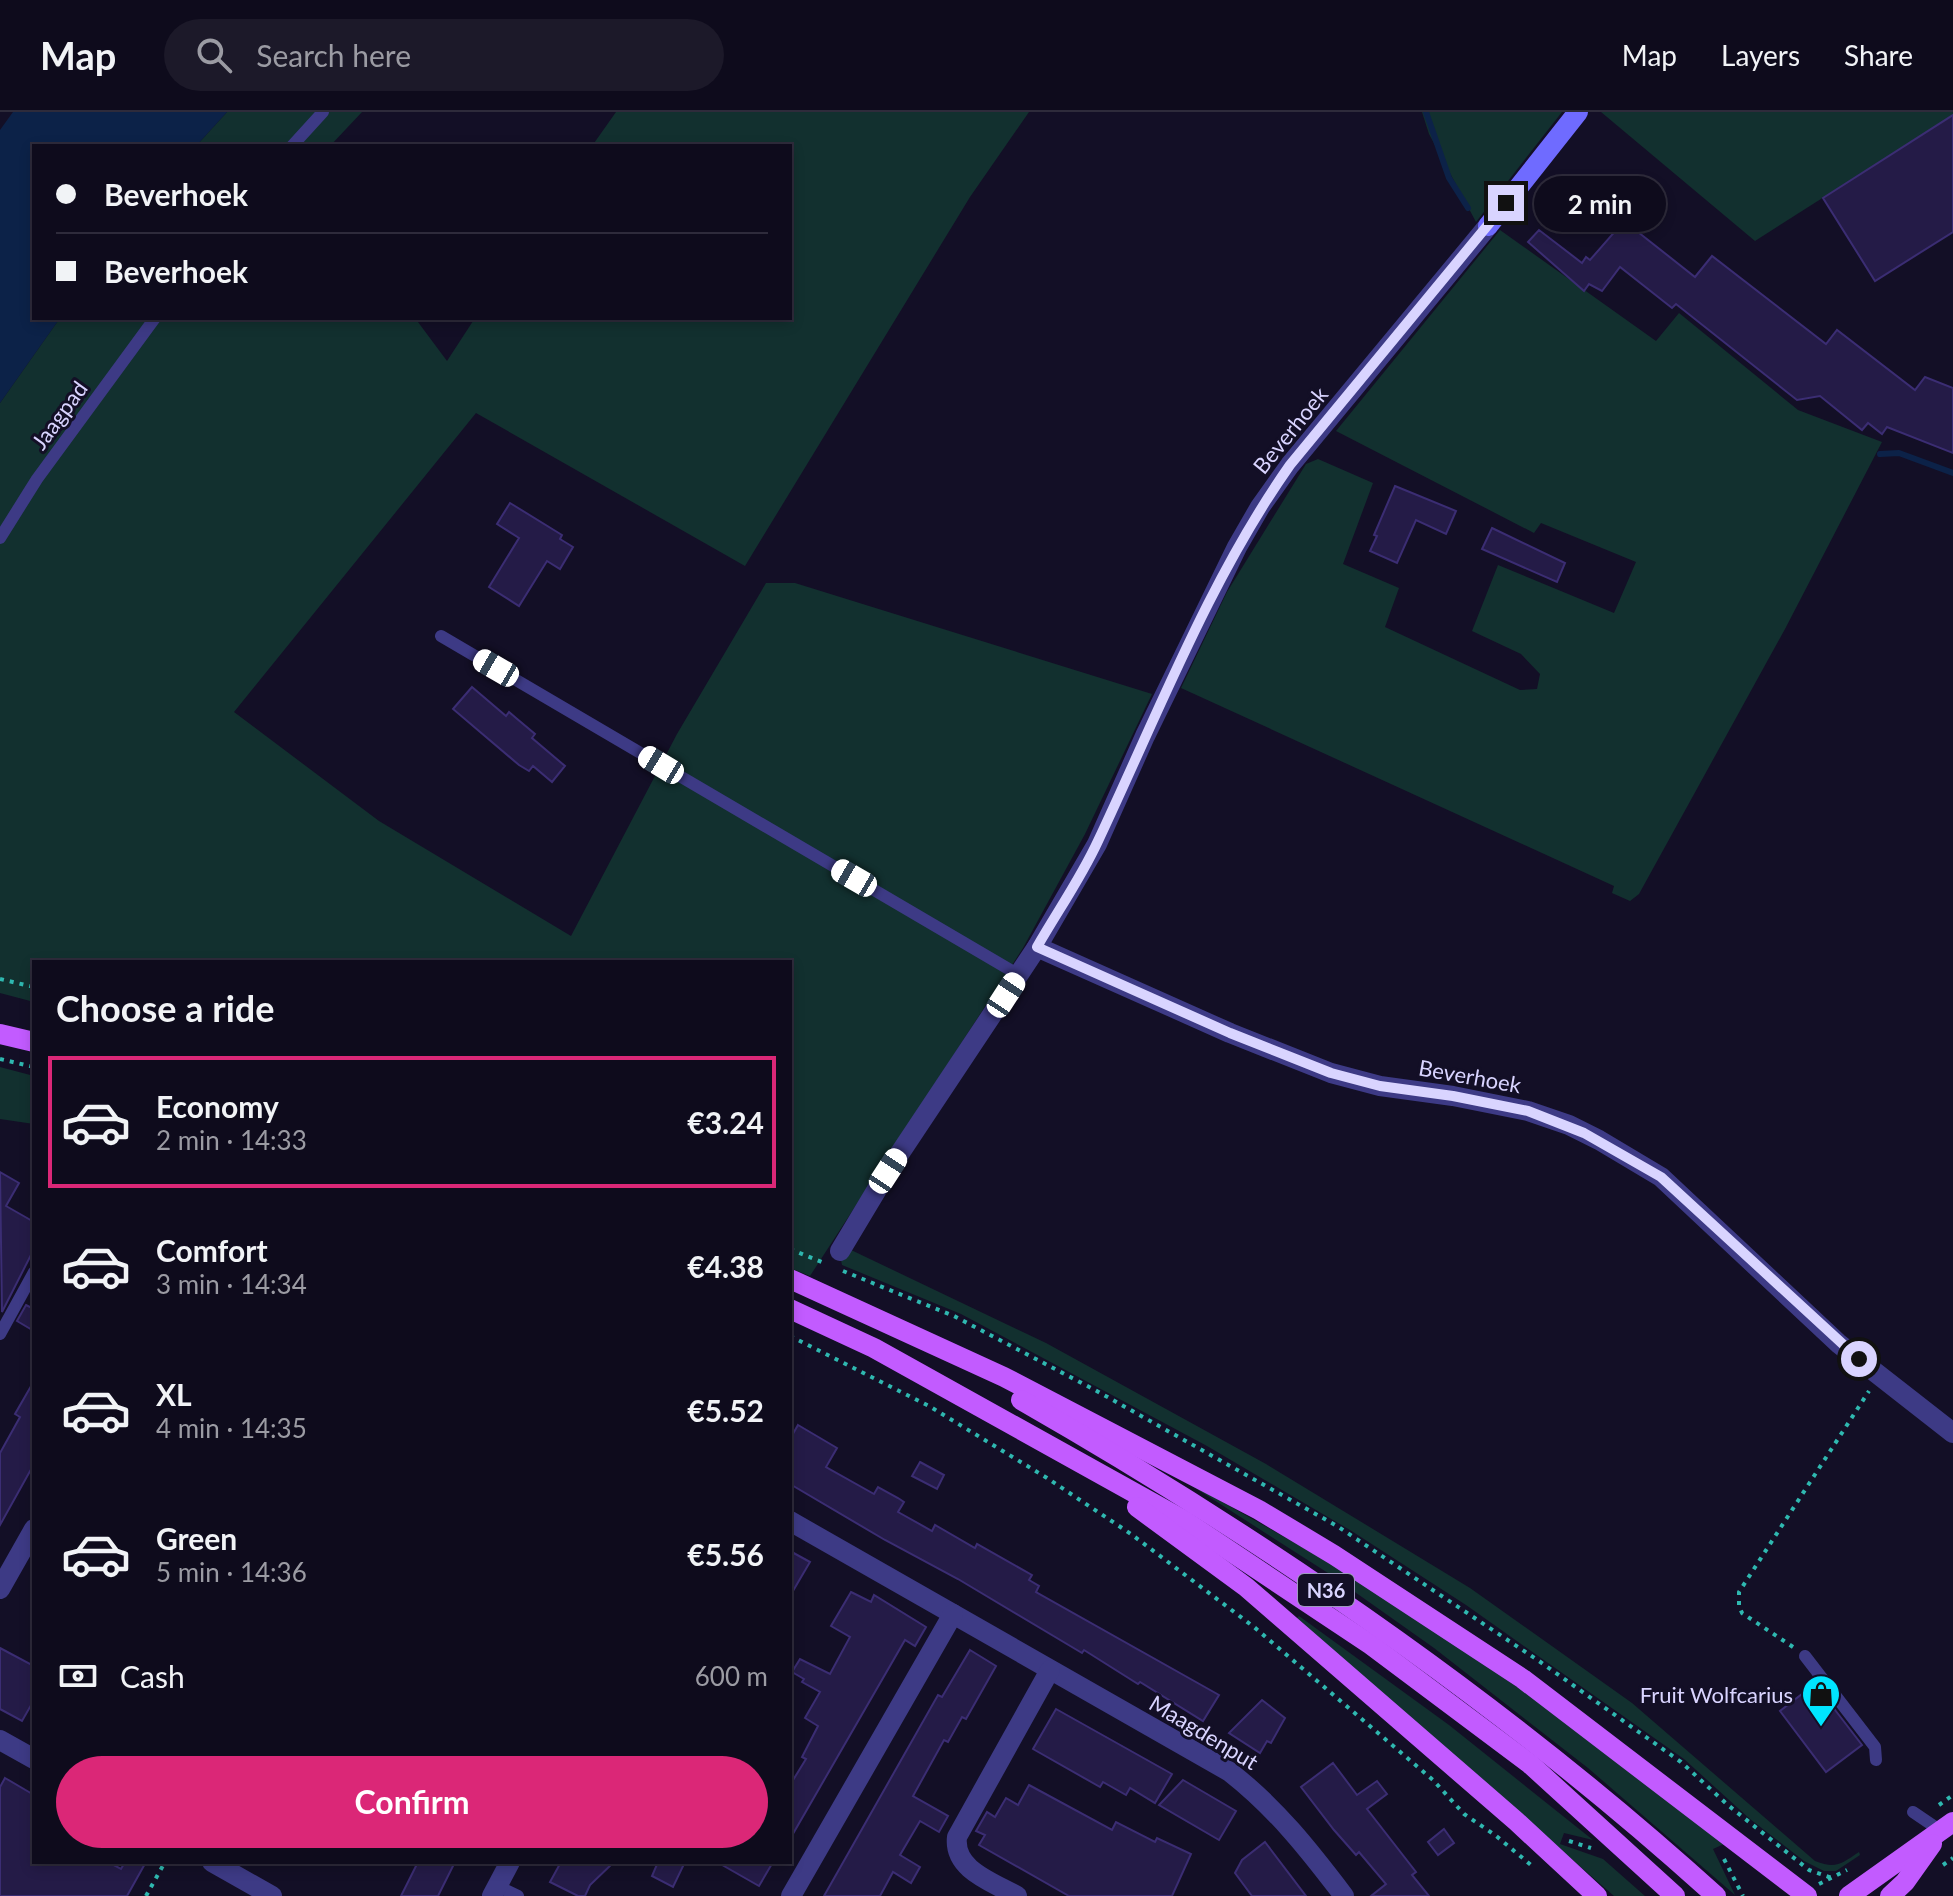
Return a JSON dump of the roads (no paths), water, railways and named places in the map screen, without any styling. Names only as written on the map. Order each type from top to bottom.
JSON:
[{"type":"main road","points":[[0,1034],[32,1042]]},
{"type":"main road","name":"N36","points":[[792,1280],[903,1332],[1160,1482],[1385,1630],[1532,1740],[1660,1845],[1716,1896]]},
{"type":"main road","name":"N36","points":[[792,1310],[874,1348],[1185,1521],[1371,1645],[1530,1764],[1675,1896]]},
{"type":"main road","points":[[903,1332],[1004,1377],[1182,1469],[1334,1555],[1523,1679],[1807,1896]]},
{"type":"main road","points":[[1063,1453],[1246,1587],[1516,1821],[1597,1896]]},
{"type":"main road","points":[[1897,1892],[1947,1826]]},
{"type":"main road","points":[[1849,1894],[1947,1826]]},
{"type":"street","name":"Beverhoek","points":[[840,1251],[896,1158],[1037,947],[1097,844],[1145,736],[1237,547],[1260,507],[1290,465],[1578,112]]},
{"type":"street","name":"Beverhoek","points":[[1037,947],[1230,1033],[1331,1073],[1380,1086],[1528,1111],[1579,1130],[1661,1177],[1838,1343],[1953,1433]]},
{"type":"street","name":"Maagdenput","points":[[792,1522],[1230,1772],[1287,1823],[1344,1896]]},
{"type":"street","points":[[0,1589],[32,1533]]},
{"type":"street","points":[[791,1896],[953,1614]]},
{"type":"street","points":[[1017,1896],[962,1862],[956,1849],[957,1837],[1050,1670]]},
{"type":"street","points":[[0,1740],[32,1758]]},
{"type":"street","points":[[216,1864],[272,1896]]},
{"type":"street","points":[[495,1891],[509,1864]]},
{"type":"lane","points":[[294,144],[323,112]]},
{"type":"lane","name":"Jaagpad","points":[[0,538],[37,479],[154,320]]},
{"type":"lane","points":[[441,636],[1019,975]]},
{"type":"lane","points":[[0,1334],[32,1276]]},
{"type":"lane","points":[[1805,1656],[1875,1747],[1876,1760]]},
{"type":"lane","points":[[1913,1812],[1947,1826]]},
{"type":"lane","points":[[495,1891],[518,1896]]},
{"type":"water","points":[[13,112],[227,112],[198,144],[32,144],[32,320],[59,320],[0,403],[0,130]]},
{"type":"waterway","points":[[1426,112],[1449,178],[1468,208]]},
{"type":"waterway","points":[[1880,454],[1899,453],[1953,473]]},
{"type":"place","name":"Fruit Wolfcarius","points":[[1821,1728]]}]
